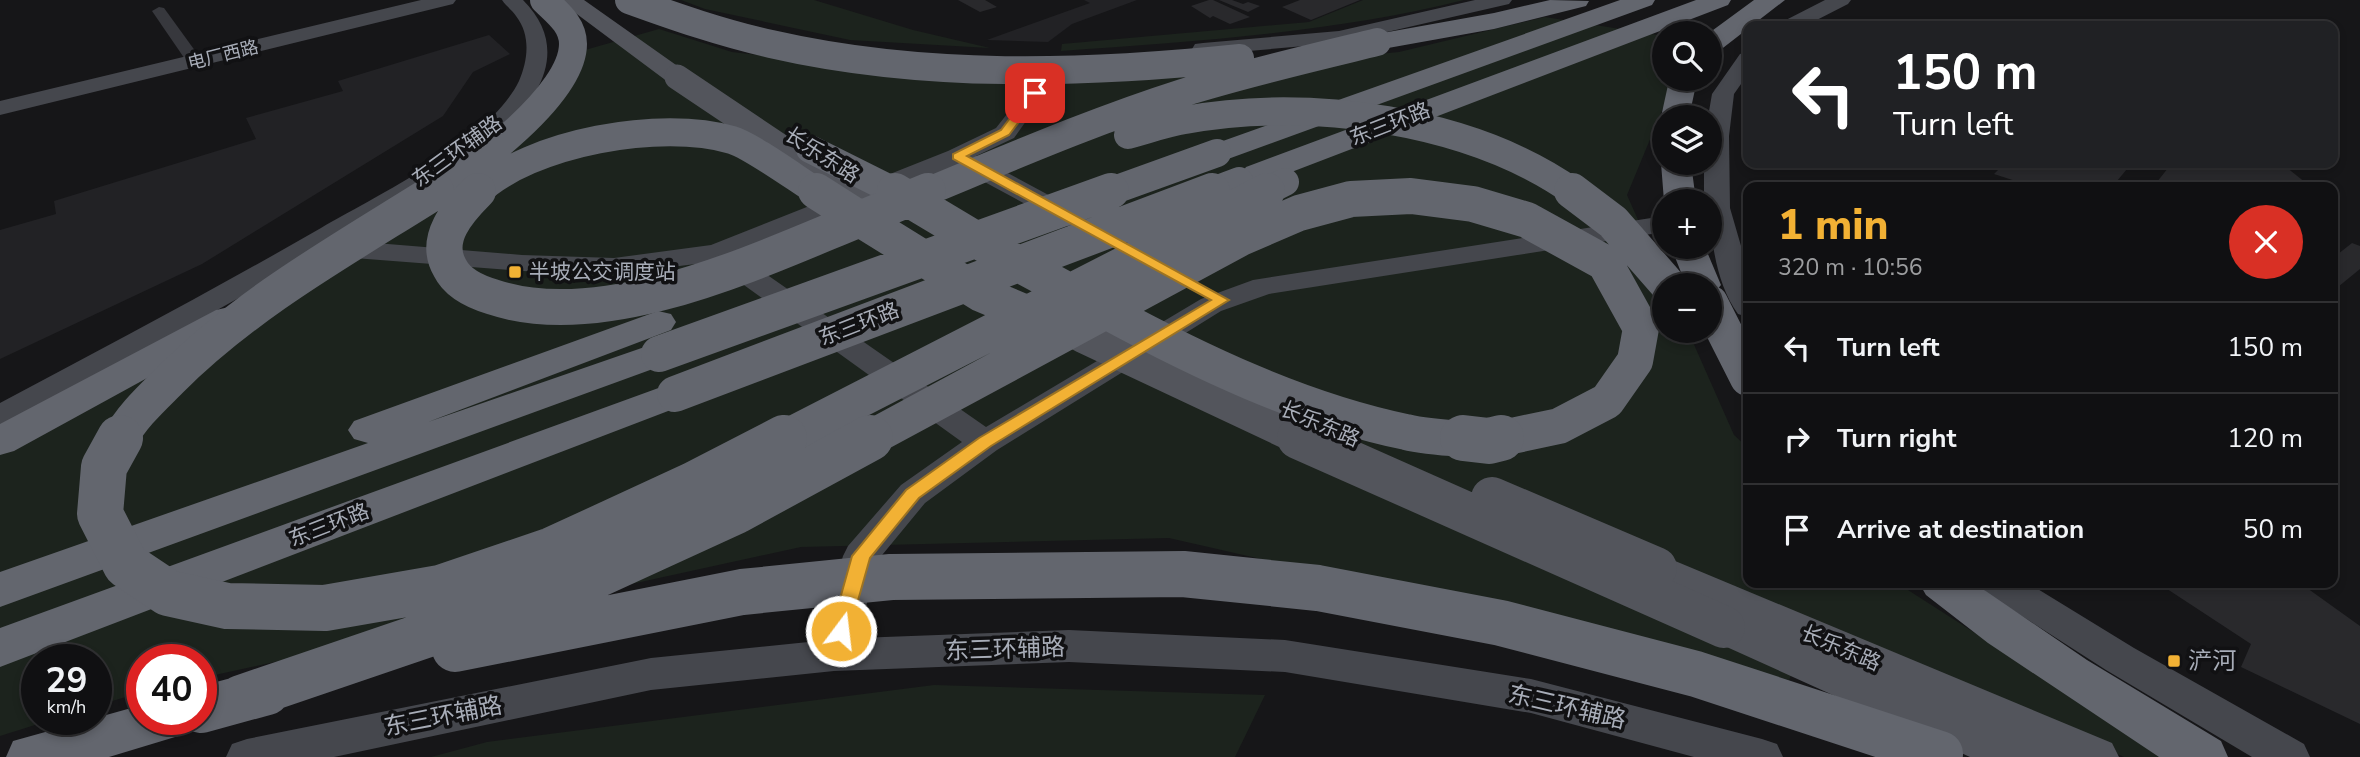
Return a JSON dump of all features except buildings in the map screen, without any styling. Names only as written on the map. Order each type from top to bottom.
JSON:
[{"type":"highway","points":[[0,441],[270,295],[468,172],[520,126],[564,77],[573,43],[566,21],[544,0]]},
{"type":"highway","points":[[629,0],[743,38],[910,63],[1009,70],[1090,69],[1212,62],[1377,41],[1494,20],[1582,0]]},
{"type":"highway","name":"东三环路","points":[[0,590],[659,338],[1217,153],[1643,0]]},
{"type":"highway","points":[[270,295],[189,361],[130,421],[104,467],[100,514],[126,565],[168,593],[227,606],[325,608],[440,588],[552,550],[693,485],[1271,178],[1580,65],[1639,40],[1666,20],[1718,0]]},
{"type":"highway","points":[[1722,36],[1766,3]]},
{"type":"highway","points":[[1083,337],[981,294],[866,222],[855,214],[734,140],[683,131],[628,134],[579,144],[513,168],[486,184],[460,209],[447,230],[443,257],[454,276],[477,292],[516,305],[572,308],[663,293],[757,261],[855,221],[868,216],[1052,141],[1179,94],[1377,41]]},
{"type":"highway","points":[[0,562],[299,455],[659,338],[1072,156],[1139,131],[1192,120],[1289,111],[1363,117],[1458,137],[1509,156],[1559,182],[1604,214],[1657,273]]},
{"type":"highway","points":[[221,704],[581,582],[736,511],[1087,322],[1099,315],[1111,309],[1241,238],[1299,213],[1351,199],[1411,196],[1473,204],[1527,220],[1574,244],[1605,263],[1641,327],[1635,361],[1607,401],[1559,426],[1489,441],[1408,433],[1320,409],[1207,363],[1113,315],[1101,308],[1088,302],[1002,255],[900,194],[810,149]]},
{"type":"highway","name":"东三环路","points":[[0,648],[675,394],[1271,178]]},
{"type":"highway","points":[[1722,327],[1743,368]]},
{"type":"highway","points":[[1711,343],[1743,385]]},
{"type":"highway","points":[[221,704],[550,628],[742,592],[891,576],[1183,574],[1318,588],[1501,623],[1696,674],[1943,756]]},
{"type":"highway","points":[[1948,588],[1989,620],[2101,695],[2202,757]]},
{"type":"highway","points":[[32,757],[126,731]]},
{"type":"main road","name":"电厂西路","points":[[0,108],[446,0]]},
{"type":"main road","name":"东三环辅路","points":[[0,417],[310,246],[446,162],[497,125],[510,111],[536,70],[536,29],[512,0]]},
{"type":"main road","name":"长乐东路","points":[[569,0],[784,152],[1000,290],[1083,337],[1286,433],[2019,757]]},
{"type":"main road","name":"长乐东路","points":[[593,0],[810,149],[1023,279],[1195,369],[2095,757]]},
{"type":"main road","points":[[646,0],[718,21],[825,44],[932,55],[1053,61],[1339,37],[1502,0]]},
{"type":"main road","points":[[1799,21],[1841,0]]},
{"type":"main road","points":[[310,246],[522,263],[614,266],[716,253],[957,156],[1005,133],[1035,93],[1053,61]]},
{"type":"main road","points":[[1717,189],[1718,127],[1723,94],[1743,66]]},
{"type":"main road","points":[[957,156],[1222,300]]},
{"type":"main road","points":[[834,655],[861,556],[913,494],[985,442],[1222,300],[1263,286],[1652,226]]},
{"type":"main road","points":[[1722,243],[1743,300]]},
{"type":"main road","points":[[716,253],[985,442]]},
{"type":"main road","points":[[2007,588],[2120,659],[2290,757]]},
{"type":"main road","name":"东三环辅路","points":[[247,757],[651,674],[834,655],[1069,646],[1286,656],[1531,696],[1762,757]]},
{"type":"street","points":[[159,11],[195,62]]},
{"type":"shaded area","points":[[681,0],[814,0],[913,30],[990,48],[850,40],[705,9]]},
{"type":"shaded area","points":[[1084,0],[1137,0],[1072,24],[1048,42],[987,40],[1090,3]]},
{"type":"shaded area","points":[[1363,0],[1464,0],[1314,28],[1061,51],[1062,44],[1309,22]]},
{"type":"shaded area","points":[[1545,17],[1652,34],[1652,91],[1670,91],[1664,105],[1652,105],[1652,135],[1627,195],[1652,251],[1652,259],[1655,259],[1662,273],[1652,273],[1652,343],[1693,343],[1734,435],[1743,443],[1743,588],[1905,588],[2169,757],[2124,757],[1814,626],[1789,680],[1169,538],[801,547],[217,675],[217,644],[126,644],[126,697],[112,701],[112,644],[21,644],[21,729],[0,736],[0,446],[303,292],[585,50],[659,29],[732,52],[965,80],[1155,76],[1399,52]]},
{"type":"shaded area","points":[[489,35],[510,54],[473,72],[443,116],[202,264],[0,359],[0,230],[56,214],[54,201],[256,139],[246,118],[343,91],[338,81]]},
{"type":"shaded area","points":[[934,685],[1265,695],[1235,757],[431,757],[487,742]]},
{"type":"place","name":"半坡公交调度站","points":[[515,272]]},
{"type":"place","name":"浐河","points":[[2174,661]]},
{"type":"route","points":[[841,631],[861,556],[913,494],[985,442],[1222,300],[957,156],[1005,133],[1035,93]]}]
